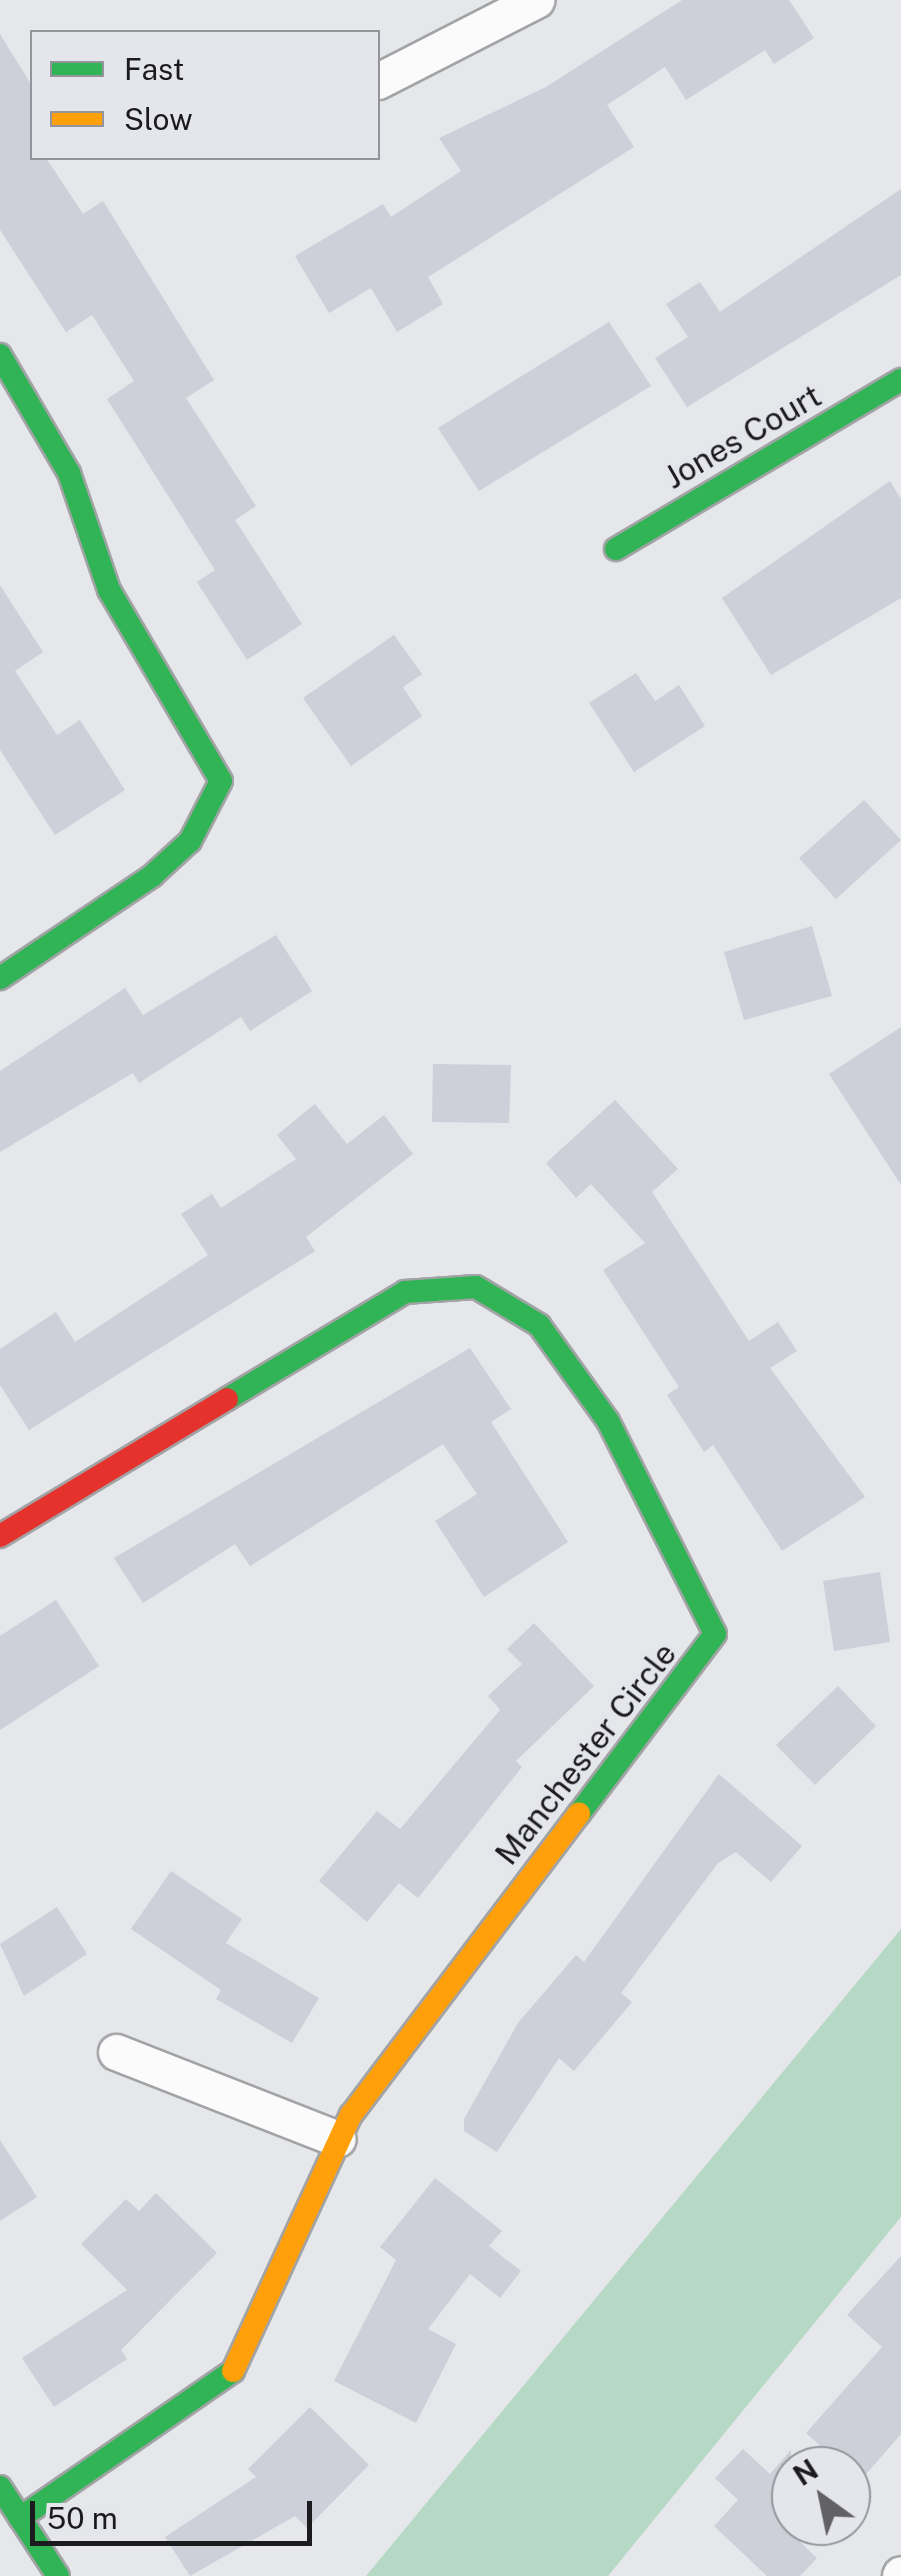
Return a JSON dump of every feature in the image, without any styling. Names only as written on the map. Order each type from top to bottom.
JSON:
[{"type":"street","points":[[380,80],[536,0]]},
{"type":"street","points":[[0,355],[69,473],[109,590],[220,780],[190,841],[152,876],[0,978]]},
{"type":"street","name":"Jones Court","points":[[616,549],[901,380]]},
{"type":"street","name":"Manchester Circle","points":[[0,1536],[388,1302],[442,1284],[476,1287],[539,1325],[608,1421],[713,1614],[715,1634],[338,2140],[233,2371],[20,2518]]},
{"type":"street","points":[[116,2052],[338,2140]]},
{"type":"street","points":[[0,2488],[58,2576]]},
{"type":"green space","points":[[901,1929],[901,2217],[608,2576],[366,2576]]},
{"type":"building","points":[[682,0],[789,0],[814,38],[774,64],[765,50],[686,100],[665,67],[607,105],[634,147],[428,277],[443,304],[397,332],[371,288],[329,313],[295,256],[383,204],[391,217],[461,171],[439,138],[546,87]]},
{"type":"building","points":[[0,34],[30,83],[30,160],[47,160],[83,214],[103,201],[214,380],[186,398],[256,506],[235,520],[302,624],[247,660],[197,582],[215,570],[107,399],[134,381],[92,315],[66,332],[0,230]]},
{"type":"building","points":[[901,189],[901,275],[687,407],[655,358],[688,337],[666,304],[700,282],[720,312]]},
{"type":"building","points":[[609,322],[651,386],[479,491],[438,428]]},
{"type":"building","points":[[890,481],[901,499],[901,598],[771,675],[722,598]]},
{"type":"building","points":[[0,585],[43,652],[15,671],[57,735],[80,720],[125,790],[55,835],[0,750]]},
{"type":"building","points":[[394,635],[422,674],[403,687],[422,716],[351,766],[303,698]]},
{"type":"building","points":[[636,673],[655,701],[679,685],[705,726],[634,772],[589,703]]},
{"type":"building","points":[[864,800],[901,840],[836,899],[799,858]]},
{"type":"building","points":[[812,926],[832,996],[744,1020],[724,952]]},
{"type":"building","points":[[276,935],[312,991],[250,1031],[241,1017],[139,1083],[133,1073],[0,1152],[0,1071],[125,988],[143,1015]]},
{"type":"building","points":[[901,1027],[901,1185],[829,1074]]},
{"type":"building","points":[[433,1064],[511,1065],[509,1123],[432,1122]]},
{"type":"building","points":[[615,1100],[678,1169],[652,1192],[749,1341],[778,1322],[797,1351],[770,1368],[865,1497],[782,1551],[713,1445],[704,1452],[667,1395],[679,1387],[603,1270],[645,1243],[591,1184],[576,1198],[546,1163]]},
{"type":"building","points":[[315,1104],[347,1144],[384,1115],[413,1154],[306,1237],[315,1251],[29,1430],[0,1385],[0,1349],[56,1312],[75,1342],[208,1255],[181,1214],[212,1194],[221,1208],[296,1159],[277,1135]]},
{"type":"building","points":[[470,1348],[511,1409],[491,1422],[568,1542],[484,1597],[435,1521],[477,1494],[443,1444],[250,1566],[235,1544],[143,1603],[114,1558]]},
{"type":"building","points":[[880,1572],[890,1642],[834,1651],[823,1581]]},
{"type":"building","points":[[56,1600],[99,1666],[0,1730],[0,1636]]},
{"type":"building","points":[[534,1623],[594,1686],[516,1761],[522,1767],[418,1898],[399,1883],[367,1922],[319,1881],[377,1811],[400,1829],[500,1710],[488,1696],[522,1664],[507,1649]]},
{"type":"building","points":[[838,1686],[876,1726],[815,1785],[776,1745]]},
{"type":"building","points":[[719,1774],[802,1846],[771,1882],[736,1852],[718,1863],[621,1993],[632,2002],[574,2071],[559,2058],[497,2152],[464,2131],[464,2119],[518,2023],[576,1955],[584,1962]]},
{"type":"building","points":[[171,1871],[242,1919],[226,1943],[319,1998],[292,2043],[216,1999],[221,1990],[131,1929]]},
{"type":"building","points":[[57,1907],[87,1954],[24,1996],[0,1944]]},
{"type":"building","points":[[0,2140],[37,2197],[0,2221]]},
{"type":"building","points":[[435,2178],[502,2231],[489,2246],[521,2271],[500,2298],[470,2274],[428,2329],[456,2344],[416,2423],[334,2381],[396,2260],[380,2247]]},
{"type":"building","points":[[156,2193],[217,2253],[121,2350],[127,2359],[54,2407],[22,2358],[127,2290],[81,2244],[126,2199],[139,2211]]},
{"type":"building","points":[[901,2256],[901,2434],[871,2468],[871,2446],[821,2446],[806,2433],[882,2347],[847,2315]]},
{"type":"building","points":[[310,2407],[369,2465],[307,2528],[295,2516],[190,2576],[165,2537],[256,2477],[248,2469]]},
{"type":"building","points":[[743,2449],[771,2473],[771,2546],[804,2546],[817,2558],[800,2576],[767,2576],[714,2526],[738,2500],[715,2478]]},
{"type":"traffic: fast","points":[[0,355],[69,473],[109,590],[221,781],[190,841],[152,876],[0,978]]},
{"type":"traffic: fast","points":[[616,549],[901,380]]},
{"type":"traffic: fast","points":[[227,1399],[405,1292],[476,1287],[539,1325],[608,1421],[715,1634],[579,1814]]},
{"type":"traffic: fast","points":[[20,2518],[233,2371]]},
{"type":"traffic: fast","points":[[0,2487],[58,2576]]},
{"type":"traffic: slow","points":[[233,2371],[351,2115],[579,1814]]},
{"type":"traffic: jam","points":[[0,1536],[227,1399]]}]
